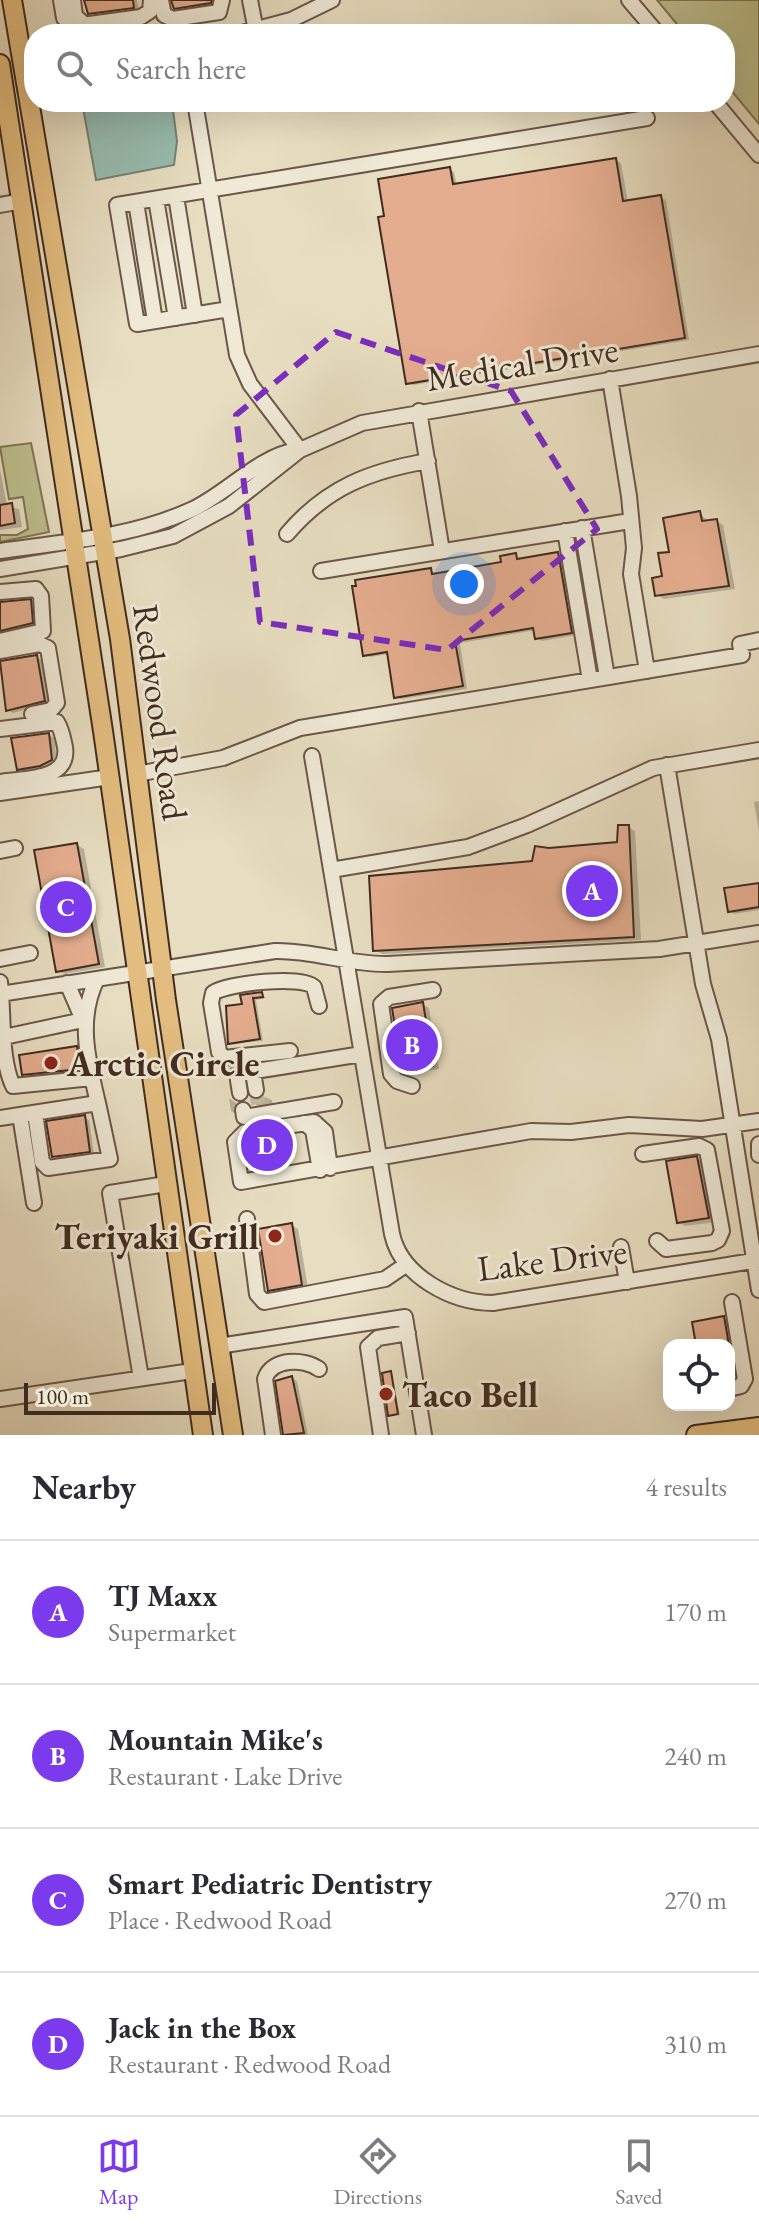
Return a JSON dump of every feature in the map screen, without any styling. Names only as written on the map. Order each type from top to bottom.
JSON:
[{"type":"main road","name":"Redwood Road","points":[[12,0],[24,50]]},
{"type":"main road","name":"Redwood Road","points":[[0,64],[110,777],[203,1435]]},
{"type":"main road","name":"Redwood Road","points":[[35,112],[104,544],[162,969],[233,1435]]},
{"type":"main road","points":[[696,1435],[759,1427]]},
{"type":"street","points":[[61,0],[67,22],[79,24]]},
{"type":"street","points":[[73,0],[75,16],[84,24]]},
{"type":"street","points":[[92,24],[144,16],[151,8],[151,0]]},
{"type":"street","points":[[161,0],[164,15],[173,19],[219,12],[222,0]]},
{"type":"street","points":[[250,0],[255,24]]},
{"type":"street","points":[[278,24],[332,0]]},
{"type":"street","points":[[629,0],[649,24]]},
{"type":"street","points":[[197,112],[237,355],[245,375],[300,450]]},
{"type":"street","points":[[723,112],[759,155]]},
{"type":"street","points":[[229,309],[137,324],[117,205],[647,118]]},
{"type":"street","points":[[176,196],[195,315]]},
{"type":"street","points":[[156,199],[176,318]]},
{"type":"street","points":[[0,205],[22,201]]},
{"type":"street","name":"Medical Drive","points":[[76,548],[104,544],[195,508],[229,490],[273,458],[300,450],[362,423],[759,354]]},
{"type":"street","points":[[610,379],[634,548],[631,574],[647,671]]},
{"type":"street","points":[[419,411],[442,551]]},
{"type":"street","points":[[287,534],[310,508],[344,485],[384,469],[428,461]]},
{"type":"street","points":[[321,571],[630,521]]},
{"type":"street","points":[[574,530],[598,679]]},
{"type":"street","points":[[0,551],[76,548]]},
{"type":"street","points":[[0,569],[76,548]]},
{"type":"street","points":[[0,592],[36,589],[45,623],[40,633],[0,641]]},
{"type":"street","points":[[137,774],[223,758],[300,728],[742,655],[740,644],[759,640]]},
{"type":"street","points":[[0,651],[46,646],[57,699],[55,707],[47,712],[0,719]]},
{"type":"street","points":[[0,729],[57,722],[66,759],[61,768],[52,773],[0,782]]},
{"type":"street","points":[[331,870],[468,847],[527,825],[647,770],[759,750]]},
{"type":"street","points":[[247,1219],[257,1294],[261,1301],[316,1295],[326,1289],[385,1279],[407,1264],[394,1242],[312,756]]},
{"type":"street","points":[[667,765],[706,994],[719,1039],[757,1261],[759,1290]]},
{"type":"street","points":[[0,793],[110,777]]},
{"type":"street","points":[[0,851],[15,848]]},
{"type":"street","points":[[92,1078],[13,1086],[7,1078],[0,1038],[0,990],[97,979],[275,951],[311,952],[388,964],[641,950],[759,933]]},
{"type":"street","points":[[0,959],[30,953]]},
{"type":"street","points":[[83,1020],[88,997],[97,979]]},
{"type":"street","points":[[248,1091],[246,1068],[226,1050],[222,1000],[229,995],[281,983],[309,982],[316,989],[319,1006]]},
{"type":"street","points":[[28,1114],[42,1162],[48,1168],[110,1159],[83,1020],[67,983]]},
{"type":"street","points":[[412,1086],[397,1081],[391,1074],[381,1004],[389,997],[433,990]]},
{"type":"street","points":[[0,1038],[83,1020]]},
{"type":"street","points":[[246,1068],[290,1051]]},
{"type":"street","points":[[246,1068],[362,1054]]},
{"type":"street","points":[[253,1111],[334,1102]]},
{"type":"street","points":[[0,1118],[98,1103]]},
{"type":"street","points":[[28,1114],[34,1203]]},
{"type":"street","points":[[325,1169],[323,1129],[314,1122],[239,1135],[234,1146],[241,1182],[325,1169],[538,1130],[571,1132],[629,1125],[702,1129],[759,1121]]},
{"type":"street","points":[[759,1144],[759,1155]]},
{"type":"street","points":[[643,1154],[705,1148],[709,1153],[722,1231],[718,1240],[670,1249],[657,1241]]},
{"type":"street","points":[[141,1378],[110,1193],[166,1184]]},
{"type":"street","points":[[621,1247],[627,1282]]},
{"type":"street","name":"Lake Drive","points":[[407,1264],[447,1293],[483,1303],[757,1261]]},
{"type":"street","points":[[732,1302],[745,1379],[741,1386],[735,1388]]},
{"type":"street","points":[[219,1346],[405,1317],[424,1435]]},
{"type":"street","points":[[381,1435],[368,1347],[378,1338],[408,1333]]},
{"type":"street","points":[[273,1435],[265,1379],[267,1371],[274,1365],[300,1361],[319,1369]]},
{"type":"street","points":[[0,1399],[192,1371]]},
{"type":"highlighted area","points":[[336,332],[511,391],[597,529],[447,650],[260,622],[236,415]]},
{"type":"green space","points":[[657,0],[759,0],[759,124],[735,95],[735,24],[677,24]]},
{"type":"green space","points":[[31,443],[49,532],[0,542],[0,535],[17,535],[28,529],[23,497],[9,499],[0,447]]},
{"type":"water","points":[[84,112],[173,112],[177,141],[174,165],[96,180]]},
{"type":"building","points":[[84,0],[133,0],[134,8],[88,14]]},
{"type":"building","points":[[171,0],[212,0],[211,3],[174,9]]},
{"type":"building","points":[[616,158],[623,201],[661,195],[685,338],[406,384],[378,217],[384,216],[378,179],[450,167],[453,184]]},
{"type":"building","points":[[12,503],[15,523],[0,526],[0,505]]},
{"type":"building","points":[[700,511],[702,521],[717,519],[729,586],[655,596],[652,578],[662,576],[658,553],[669,552],[663,518]]},
{"type":"building","points":[[558,552],[572,633],[535,639],[533,628],[455,641],[463,686],[394,698],[387,652],[363,656],[352,586],[356,586],[355,580],[431,568],[432,574],[501,562],[500,556],[516,553],[517,559]]},
{"type":"building","points":[[31,599],[33,623],[0,631],[0,602]]},
{"type":"building","points":[[37,655],[45,701],[6,711],[0,661]]},
{"type":"building","points":[[49,733],[52,760],[40,766],[17,770],[11,738]]},
{"type":"building","points":[[618,825],[629,825],[634,937],[373,951],[369,876],[532,861],[535,846],[549,848],[617,842]]},
{"type":"building","points":[[77,843],[99,964],[56,972],[34,850]]},
{"type":"building","points":[[759,883],[759,907],[728,912],[724,888]]},
{"type":"building","points":[[262,992],[263,997],[253,998],[260,1039],[228,1044],[226,1006],[242,1004],[240,995]]},
{"type":"building","points":[[423,1002],[433,1066],[402,1071],[392,1008]]},
{"type":"building","name":"Arctic Circle","points":[[77,1046],[80,1069],[22,1075],[19,1055]]},
{"type":"building","points":[[85,1115],[90,1152],[52,1157],[46,1121]]},
{"type":"building","points":[[284,1136],[287,1153],[250,1159],[250,1141]]},
{"type":"building","points":[[697,1156],[709,1218],[677,1223],[666,1161]]},
{"type":"building","points":[[292,1223],[302,1285],[268,1291],[258,1229]]},
{"type":"building","points":[[724,1316],[728,1339],[695,1339],[692,1322]]},
{"type":"building","points":[[391,1371],[398,1414],[388,1416],[382,1373]]},
{"type":"building","points":[[292,1376],[304,1433],[283,1435],[275,1381]]},
{"type":"tunnel","points":[[256,1090],[259,1108]]},
{"type":"place","name":"TJ Maxx","points":[[592,891]]},
{"type":"place","name":"Smart Pediatric Dentistry","points":[[66,907]]},
{"type":"place","name":"Mountain Mike's","points":[[412,1045]]},
{"type":"place","name":"Arctic Circle","points":[[51,1063]]},
{"type":"place","name":"Jack in the Box","points":[[267,1145]]},
{"type":"place","name":"Teriyaki Grill","points":[[275,1236]]},
{"type":"place","name":"Taco Bell","points":[[386,1394]]}]
